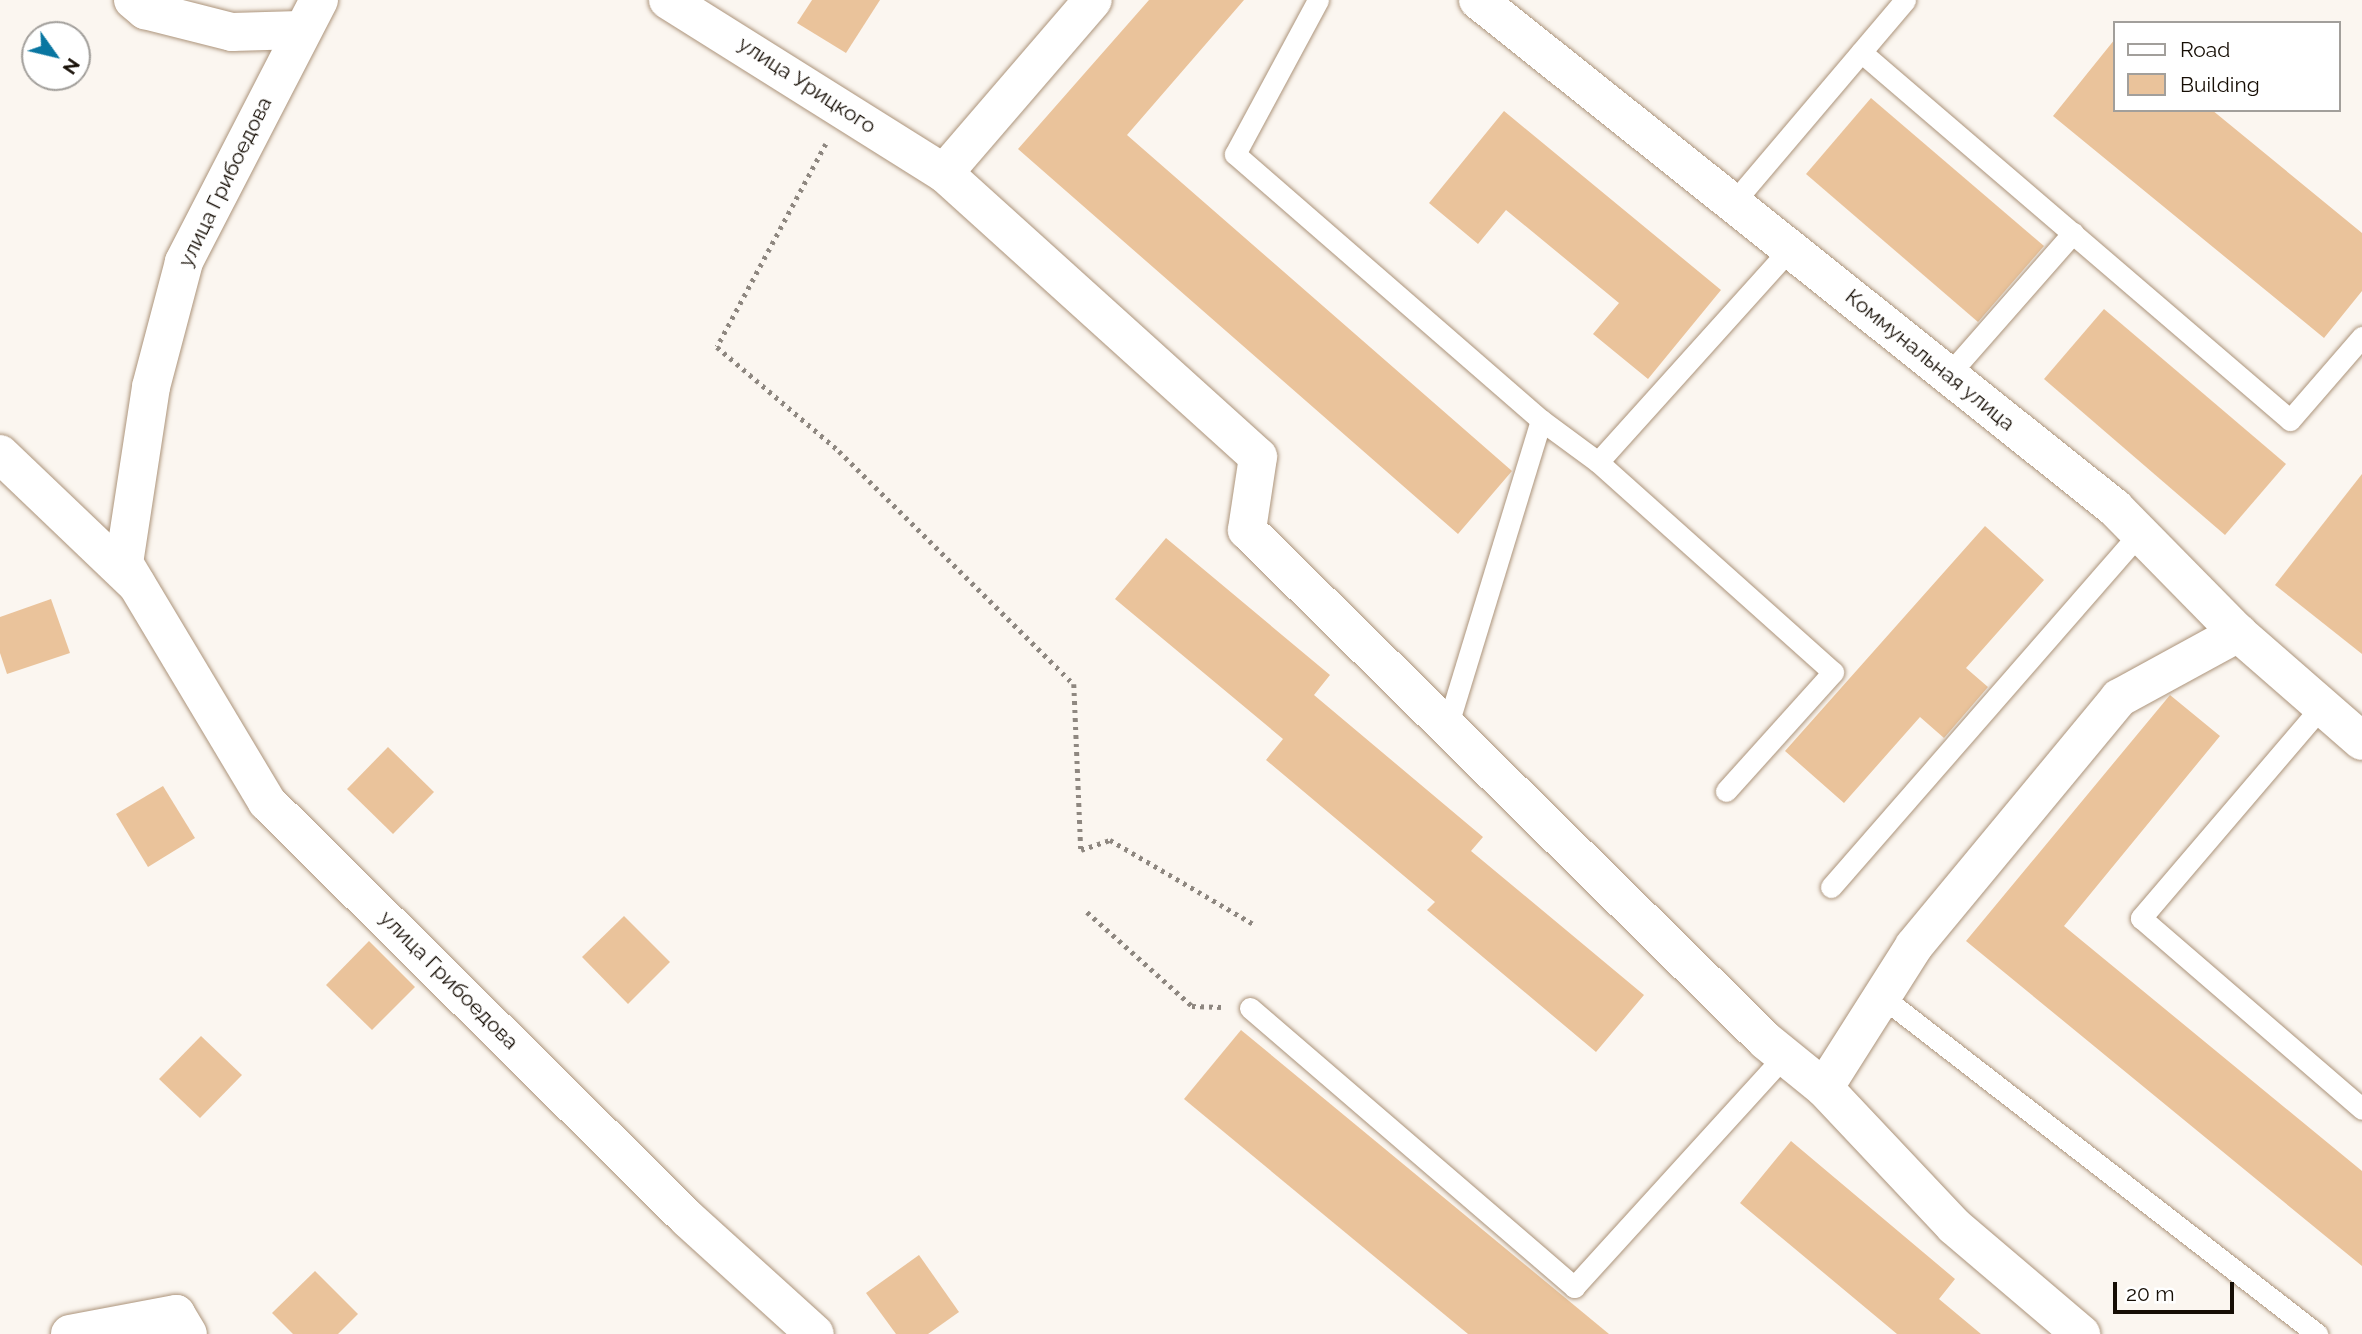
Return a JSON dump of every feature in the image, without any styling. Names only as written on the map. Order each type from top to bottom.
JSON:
[{"type":"street","points":[[133,0],[145,9],[232,32],[309,15]]},
{"type":"street","name":"улица Урицкого","points":[[668,0],[944,173],[1258,457],[1247,530],[1447,727]]},
{"type":"street","points":[[944,173],[1093,0]]},
{"type":"street","name":"Коммунальная улица","points":[[1478,0],[1948,374],[2140,533],[2238,633],[2362,741]]},
{"type":"street","name":"улица Грибоедова","points":[[309,15],[184,262],[151,387],[124,563],[267,802],[688,1219],[815,1334]]},
{"type":"street","name":"улица Грибоедова","points":[[0,454],[136,584]]},
{"type":"street","points":[[1824,1088],[1913,946],[2119,698],[2238,633]]},
{"type":"street","points":[[1447,727],[1784,1056],[1824,1088],[1954,1226],[2081,1334]]},
{"type":"street","points":[[69,1334],[182,1324]]},
{"type":"lane","points":[[1318,0],[1235,154],[1541,420],[1598,462],[1833,671],[1726,791]]},
{"type":"lane","points":[[1733,203],[1905,0]]},
{"type":"lane","points":[[1861,52],[2290,420],[2362,337]]},
{"type":"lane","points":[[1948,374],[2073,233]]},
{"type":"lane","points":[[1598,462],[1790,249]]},
{"type":"lane","points":[[1447,727],[1541,420]]},
{"type":"lane","points":[[1831,887],[2140,533]]},
{"type":"lane","points":[[2322,706],[2141,918],[2362,1109]]},
{"type":"lane","points":[[1881,996],[2317,1334]]},
{"type":"lane","points":[[1250,1008],[1574,1287],[1784,1056]]},
{"type":"path","points":[[844,109],[717,347],[839,452],[1074,684],[1082,850],[1110,840],[1254,924]]},
{"type":"path","points":[[1087,912],[1192,1006],[1250,1008]]},
{"type":"building","points":[[812,0],[880,0],[846,53],[797,23]]},
{"type":"building","points":[[1149,0],[1244,0],[1127,135],[1512,471],[1458,534],[1018,149]]},
{"type":"building","points":[[2114,40],[2114,112],[2214,112],[2362,233],[2362,291],[2324,338],[2053,116]]},
{"type":"building","points":[[1871,98],[2044,246],[1978,322],[1806,174]]},
{"type":"building","points":[[1504,111],[1721,290],[1648,379],[1593,334],[1619,303],[1506,210],[1478,244],[1429,203]]},
{"type":"building","points":[[2104,309],[2286,464],[2225,535],[2044,379]]},
{"type":"building","points":[[2362,474],[2362,654],[2275,585]]},
{"type":"building","points":[[1985,526],[2044,580],[1966,668],[1988,687],[1944,738],[1920,717],[1844,803],[1785,751]]},
{"type":"building","points":[[1166,538],[1330,675],[1314,695],[1483,837],[1471,851],[1644,995],[1596,1052],[1427,910],[1435,902],[1266,760],[1283,739],[1115,599]]},
{"type":"building","points":[[51,599],[70,653],[7,674],[0,653],[0,617]]},
{"type":"building","points":[[2170,695],[2220,736],[2064,926],[2362,1171],[2362,1266],[1966,941]]},
{"type":"building","points":[[388,747],[434,792],[393,834],[347,789]]},
{"type":"building","points":[[163,786],[195,838],[148,867],[116,814]]},
{"type":"building","points":[[624,916],[670,962],[628,1004],[582,957]]},
{"type":"building","points":[[369,941],[415,987],[372,1030],[326,985]]},
{"type":"building","points":[[1241,1030],[1609,1334],[1468,1334],[1184,1099]]},
{"type":"building","points":[[201,1036],[242,1075],[200,1118],[159,1079]]},
{"type":"building","points":[[1791,1141],[1955,1279],[1939,1299],[1981,1334],[1897,1334],[1740,1203]]},
{"type":"building","points":[[919,1255],[959,1312],[928,1334],[896,1334],[866,1293]]},
{"type":"building","points":[[315,1271],[358,1314],[338,1334],[293,1334],[272,1313]]}]
